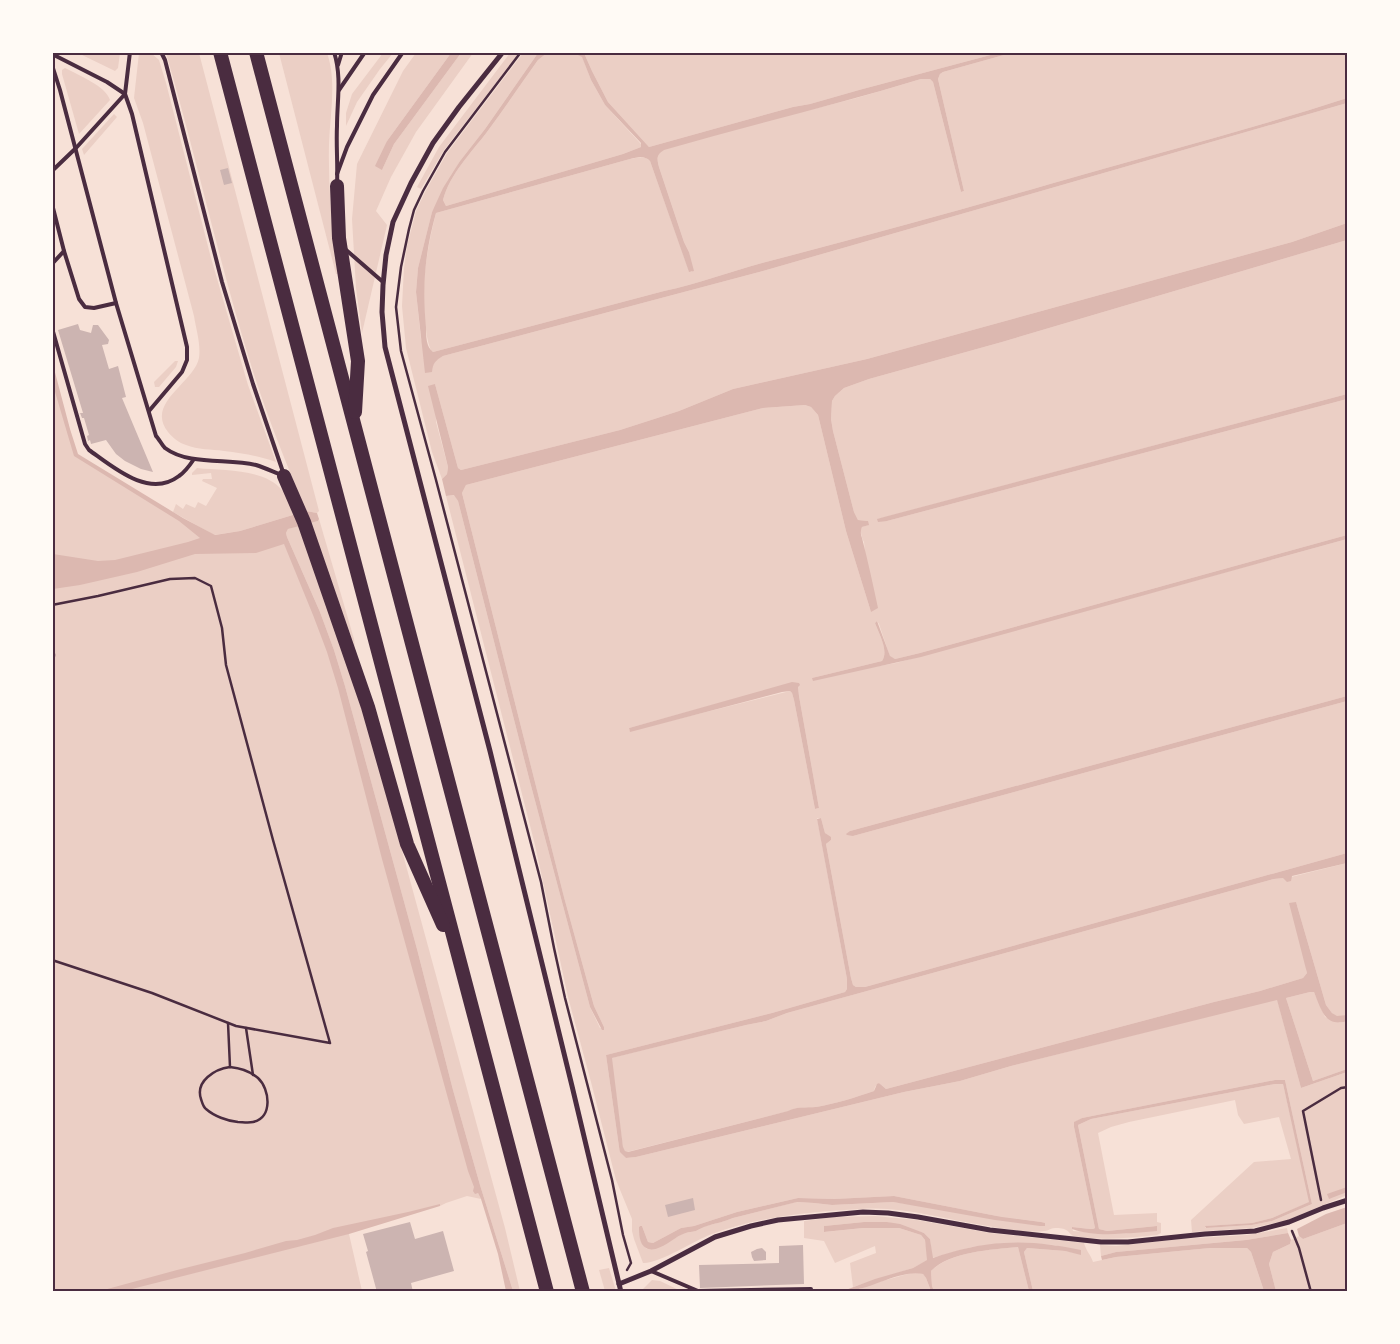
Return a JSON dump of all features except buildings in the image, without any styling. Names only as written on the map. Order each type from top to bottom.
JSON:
[{"type":"highway","points":[[220,52],[547,1292]]},
{"type":"highway","points":[[256,52],[583,1292]]},
{"type":"highway","points":[[337,180],[340,245],[358,361],[354,423]]},
{"type":"highway","points":[[284,476],[307,533],[368,707],[407,844],[461,964]]},
{"type":"street","points":[[503,52],[434,143],[411,183],[393,222],[386,255],[382,312],[385,347],[492,761],[621,1292]]},
{"type":"street","points":[[619,1284],[651,1271],[715,1237],[751,1226],[804,1217],[862,1212],[888,1213],[990,1230],[1112,1242],[1254,1231],[1289,1222],[1348,1200]]},
{"type":"lane","points":[[130,52],[125,94],[135,124],[187,347],[186,360],[182,372],[149,411]]},
{"type":"lane","points":[[161,52],[165,60],[222,282],[253,384],[284,476]]},
{"type":"lane","points":[[334,52],[338,65],[339,90],[337,180]]},
{"type":"lane","points":[[338,65],[342,52]]},
{"type":"lane","points":[[339,90],[365,52]]},
{"type":"lane","points":[[337,180],[347,147],[373,95],[404,52]]},
{"type":"lane","points":[[52,54],[107,82],[125,94]]},
{"type":"lane","points":[[52,65],[76,148],[116,303],[156,436],[164,447],[179,456],[256,465],[284,476]]},
{"type":"lane","points":[[52,171],[76,148],[125,94]]},
{"type":"lane","points":[[52,204],[64,250],[80,299],[85,307],[94,308],[116,303]]},
{"type":"lane","points":[[340,245],[384,282]]},
{"type":"lane","points":[[52,264],[64,250]]},
{"type":"lane","points":[[52,328],[85,444],[89,450],[135,480],[152,484],[163,483],[179,477],[194,459]]},
{"type":"lane","points":[[651,1271],[698,1292],[811,1289]]},
{"type":"path","points":[[521,52],[445,152],[423,190],[408,228],[396,307],[401,351],[533,846],[565,998],[612,1180],[623,1235],[631,1263],[619,1284]]},
{"type":"path","points":[[52,606],[170,579],[196,578],[211,586],[222,628],[226,665],[330,1043],[228,1024],[152,993],[52,960]]},
{"type":"path","points":[[52,640],[54,655],[52,672]]},
{"type":"path","points":[[228,1024],[230,1067]]},
{"type":"path","points":[[246,1028],[253,1075]]},
{"type":"path","points":[[230,1067],[244,1070],[253,1075],[264,1086],[268,1098],[267,1108],[262,1117],[253,1122],[232,1121],[216,1116],[205,1108],[200,1096],[200,1089],[213,1073],[221,1068],[230,1067]]},
{"type":"path","points":[[1323,1208],[1304,1111],[1341,1088],[1348,1087]]},
{"type":"path","points":[[1292,1231],[1311,1292]]},
{"type":"shaded area","points":[[78,53],[120,53],[118,68],[115,71]]},
{"type":"shaded area","points":[[139,53],[151,53],[159,60],[211,258],[248,385],[276,462],[250,455],[191,447],[176,440],[168,432],[163,422],[162,412],[166,402],[195,367],[199,358],[199,347],[194,316],[143,123],[134,98]]},
{"type":"shaded area","points":[[166,53],[199,53],[319,511],[317,513],[306,511],[257,383],[228,287]]},
{"type":"shaded area","points":[[279,53],[327,53],[330,64],[332,98],[329,177],[332,226],[338,274],[336,274]]},
{"type":"shaded area","points":[[383,53],[393,53],[357,102],[346,126],[346,113],[352,94]]},
{"type":"shaded area","points":[[416,53],[451,53],[387,141],[382,170],[394,144],[461,53],[473,53],[416,132],[391,177],[376,211],[387,225],[362,333],[356,288],[352,219],[357,164],[403,71]]},
{"type":"shaded area","points":[[451,53],[461,53],[394,144],[382,170],[375,166],[387,141]]},
{"type":"shaded area","points":[[510,53],[519,53],[444,150],[421,189],[417,187],[439,147]]},
{"type":"shaded area","points":[[523,53],[538,53],[485,129],[460,161],[432,212],[418,268],[416,292],[421,339],[433,364],[443,356],[763,271],[1347,103],[1347,223],[1292,242],[867,359],[733,389],[679,411],[620,430],[461,470],[458,468],[435,384],[436,422],[448,467],[447,474],[442,479],[432,452],[406,348],[402,306],[407,246],[416,211],[447,153]]},
{"type":"shaded area","points":[[538,53],[547,53],[538,60],[456,173],[446,190],[443,200],[446,206],[641,147],[641,143],[605,105],[591,80],[582,57],[574,53],[584,53],[608,102],[649,147],[998,53],[1011,53],[943,72],[938,79],[964,191],[961,192],[933,82],[930,79],[921,79],[664,150],[658,157],[659,167],[694,271],[689,272],[650,161],[643,157],[436,213],[427,256],[424,298],[426,338],[433,352],[689,285],[762,263],[942,215],[1236,132],[1347,98],[1347,103],[763,271],[443,356],[435,362],[432,372],[425,373],[416,292],[418,268],[432,212],[443,188],[460,161],[485,129]]},
{"type":"shaded area","points":[[547,53],[574,53],[582,56],[591,80],[605,105],[641,144],[641,147],[446,206],[443,200],[446,190],[456,173],[538,60]]},
{"type":"shaded area","points":[[584,53],[998,53],[649,147],[608,102]]},
{"type":"shaded area","points":[[1011,53],[1347,53],[1347,98],[1236,132],[942,215],[762,263],[689,285],[431,351],[426,328],[424,280],[436,213],[643,157],[650,161],[689,271],[692,272],[689,252],[658,164],[658,155],[661,151],[760,122],[857,98],[921,79],[930,79],[933,82],[961,192],[964,191],[938,79],[943,72]]},
{"type":"shaded area","points":[[65,68],[103,90],[110,100],[79,134],[62,74],[62,70]]},
{"type":"shaded area","points":[[114,114],[117,117],[84,155],[82,149]]},
{"type":"shaded area","points":[[1347,223],[1347,240],[1002,342],[869,379],[844,388],[832,401],[831,419],[854,512],[858,520],[868,521],[869,525],[862,527],[861,534],[878,608],[871,612],[846,531],[818,415],[811,407],[805,405],[763,408],[466,485],[462,493],[564,897],[594,1006],[604,1027],[604,1030],[602,1030],[590,1007],[458,501],[454,495],[446,496],[442,479],[447,474],[448,467],[428,386],[435,384],[458,468],[461,470],[620,430],[679,411],[733,389],[867,359],[1292,242]]},
{"type":"shaded area","points":[[1347,240],[1347,394],[878,519],[887,521],[1347,399],[1347,535],[895,659],[890,657],[877,621],[875,623],[884,647],[882,661],[812,678],[896,663],[1347,539],[1347,696],[850,831],[853,836],[1347,701],[1347,853],[865,987],[856,987],[853,985],[851,978],[826,844],[831,840],[825,833],[821,818],[817,818],[847,979],[847,989],[845,992],[772,1013],[606,1055],[621,1152],[626,1158],[636,1157],[904,1092],[960,1081],[1011,1066],[1277,999],[1301,1088],[1347,1072],[1347,1195],[1288,1220],[1252,1228],[1192,1232],[1191,1220],[1254,1162],[1291,1159],[1279,1117],[1244,1124],[1238,1115],[1235,1100],[1129,1122],[1098,1133],[1114,1215],[1157,1213],[1157,1222],[1161,1223],[1161,1233],[1157,1235],[1084,1238],[1060,1228],[1046,1231],[1016,1230],[909,1211],[861,1209],[804,1213],[748,1223],[712,1234],[658,1260],[643,1263],[632,1231],[632,1219],[616,1180],[568,997],[535,845],[446,496],[455,495],[458,501],[590,1007],[600,1028],[604,1027],[594,1006],[564,897],[462,493],[466,485],[763,408],[805,405],[811,407],[818,415],[846,531],[871,612],[864,542],[861,532],[862,527],[868,525],[868,521],[858,520],[854,512],[833,431],[831,419],[832,401],[844,388],[869,379],[1002,342]],"holes":[[[782,686],[798,687],[819,808],[815,809],[794,700],[790,691],[630,731],[629,728]],[[1275,1080],[1285,1080],[1312,1204],[1272,1221],[1252,1225],[1205,1228],[1206,1226],[1252,1223],[1272,1218],[1310,1202],[1283,1084],[1275,1084],[1091,1119],[1078,1125],[1099,1229],[1107,1231],[1157,1226],[1126,1234],[1073,1231],[1072,1227],[1095,1228],[1074,1127],[1075,1122],[1082,1118]],[[894,1196],[1002,1217],[1045,1223],[893,1202],[832,1205],[796,1202],[706,1226],[647,1249],[643,1245],[640,1236],[640,1226],[642,1226],[648,1242],[653,1243],[681,1228],[694,1226],[737,1212],[798,1198],[834,1199]]]},
{"type":"shaded area","points":[[52,361],[78,454],[183,518],[215,535],[240,531],[306,511],[317,513],[318,521],[288,529],[287,537],[320,612],[345,686],[417,949],[453,1090],[513,1291],[506,1291],[498,1254],[481,1199],[478,1193],[475,1194],[473,1191],[474,1187],[382,859],[327,652],[284,544],[256,553],[195,554],[137,572],[53,589],[53,554],[98,561],[115,560],[200,538],[179,521],[74,456],[53,385]]},
{"type":"shaded area","points":[[175,361],[178,361],[176,367],[159,387],[155,387],[154,382]]},
{"type":"shaded area","points":[[53,371],[77,455],[199,531],[216,546],[281,536],[329,647],[481,1199],[467,1196],[440,1206],[345,1234],[349,1234],[362,1291],[53,1291]]},
{"type":"shaded area","points":[[1347,394],[1347,399],[887,521],[878,522],[877,519],[884,517]]},
{"type":"shaded area","points":[[197,468],[231,470],[265,478],[282,490],[296,514],[240,531],[214,535],[173,512],[176,504],[183,509],[186,504],[195,508],[198,502],[206,506],[217,488],[202,481],[203,479],[212,479],[211,473],[192,475]]},
{"type":"shaded area","points":[[319,519],[354,639],[355,647],[310,523]]},
{"type":"shaded area","points":[[300,525],[323,589],[372,741],[505,1228],[520,1291],[513,1291],[480,1185],[334,650],[320,612],[287,537],[288,529]]},
{"type":"shaded area","points":[[1347,535],[1347,539],[921,657],[813,681],[812,678],[882,661],[884,647],[875,623],[877,621],[890,656],[895,659]]},
{"type":"shaded area","points":[[792,682],[799,683],[800,685],[798,687],[799,696],[819,808],[815,809],[794,700],[790,691],[630,732],[629,728]]},
{"type":"shaded area","points":[[1347,696],[1347,701],[853,836],[846,834],[850,831]]},
{"type":"shaded area","points":[[821,818],[825,833],[831,837],[831,840],[826,844],[851,978],[853,985],[856,987],[865,987],[1347,853],[1347,863],[1292,876],[1291,881],[1287,882],[1283,878],[1274,879],[787,1013],[766,1021],[612,1058],[625,1151],[628,1152],[795,1108],[816,1107],[838,1102],[874,1091],[879,1083],[886,1089],[1260,991],[1303,978],[1307,973],[1289,903],[1296,902],[1326,1005],[1337,1016],[1347,1015],[1347,1021],[1334,1022],[1325,1016],[1314,992],[1286,998],[1313,1081],[1347,1069],[1347,1072],[1301,1088],[1277,1000],[1011,1066],[960,1081],[904,1092],[626,1158],[620,1152],[619,1147],[606,1055],[772,1013],[845,992],[847,989],[847,979],[817,819]]},
{"type":"shaded area","points":[[1347,863],[1348,1015],[1337,1017],[1326,1005],[1296,902],[1307,973],[1303,978],[1260,991],[886,1089],[879,1083],[874,1091],[838,1102],[816,1107],[795,1108],[627,1152],[623,1148],[611,1058],[766,1021],[787,1013],[1274,879],[1291,877]]},
{"type":"shaded area","points":[[1314,992],[1325,1017],[1340,1023],[1347,1021],[1347,1069],[1313,1081],[1286,998]]},
{"type":"shaded area","points":[[1275,1080],[1285,1080],[1312,1204],[1272,1221],[1252,1225],[1206,1228],[1205,1226],[1252,1223],[1272,1218],[1309,1202],[1283,1084],[1275,1084],[1091,1119],[1078,1125],[1099,1229],[1107,1231],[1157,1226],[1157,1231],[1102,1234],[1072,1229],[1072,1227],[1095,1228],[1074,1122],[1082,1118]]},
{"type":"shaded area","points":[[1347,1187],[1347,1192],[1329,1199],[1327,1194]]},
{"type":"shaded area","points":[[894,1196],[1002,1217],[1041,1222],[1045,1223],[1045,1226],[995,1220],[893,1202],[832,1205],[797,1202],[733,1218],[685,1233],[660,1248],[646,1248],[639,1235],[639,1227],[642,1226],[648,1242],[653,1243],[681,1228],[694,1226],[737,1212],[798,1198],[834,1199]]},
{"type":"shaded area","points":[[440,1204],[440,1206],[349,1234],[124,1291],[100,1291],[286,1241],[297,1240],[333,1228]]},
{"type":"shaded area","points":[[1347,1207],[1347,1223],[1303,1239],[1299,1236],[1297,1229],[1326,1214]]},
{"type":"shaded area","points":[[875,1216],[917,1220],[990,1233],[1084,1243],[1093,1262],[1116,1257],[1210,1248],[1247,1248],[1251,1252],[1264,1291],[1033,1291],[1024,1252],[1027,1248],[1081,1254],[1055,1245],[1005,1243],[972,1247],[932,1258],[930,1239],[924,1233],[887,1222],[824,1226],[825,1232],[863,1228],[899,1228],[921,1235],[925,1240],[928,1260],[913,1268],[853,1287],[850,1263],[876,1253],[875,1246],[835,1263],[824,1241],[804,1238],[804,1221],[834,1217]]},
{"type":"shaded area","points":[[864,1222],[900,1224],[924,1233],[930,1239],[933,1258],[977,1246],[1014,1243],[1072,1248],[1081,1250],[1081,1255],[1065,1251],[1027,1248],[1024,1252],[1033,1291],[1029,1291],[1018,1247],[960,1255],[939,1264],[931,1271],[934,1291],[931,1291],[923,1274],[914,1273],[894,1277],[863,1288],[843,1291],[913,1268],[927,1260],[925,1240],[921,1235],[899,1228],[863,1228],[824,1232],[824,1226]]},
{"type":"shaded area","points":[[1347,1223],[1347,1291],[1276,1291],[1269,1264],[1273,1252],[1290,1244],[1291,1240],[1299,1236],[1303,1239]]},
{"type":"shaded area","points":[[1287,1228],[1288,1233],[1246,1240],[1116,1252],[1101,1256],[1100,1245],[1116,1246],[1181,1239],[1247,1235]]},
{"type":"shaded area","points":[[1288,1233],[1291,1240],[1290,1244],[1273,1252],[1269,1264],[1276,1291],[1264,1291],[1251,1252],[1247,1248],[1210,1248],[1102,1260],[1101,1256],[1116,1252],[1246,1240]]},
{"type":"shaded area","points":[[1018,1247],[1029,1291],[934,1291],[931,1271],[940,1264],[960,1255]]},
{"type":"shaded area","points":[[609,1268],[616,1291],[605,1291],[599,1270]]},
{"type":"shaded area","points":[[915,1272],[923,1274],[931,1291],[852,1292],[875,1283]]},
{"type":"shaded area","points":[[652,1280],[660,1281],[681,1291],[641,1291]]}]
